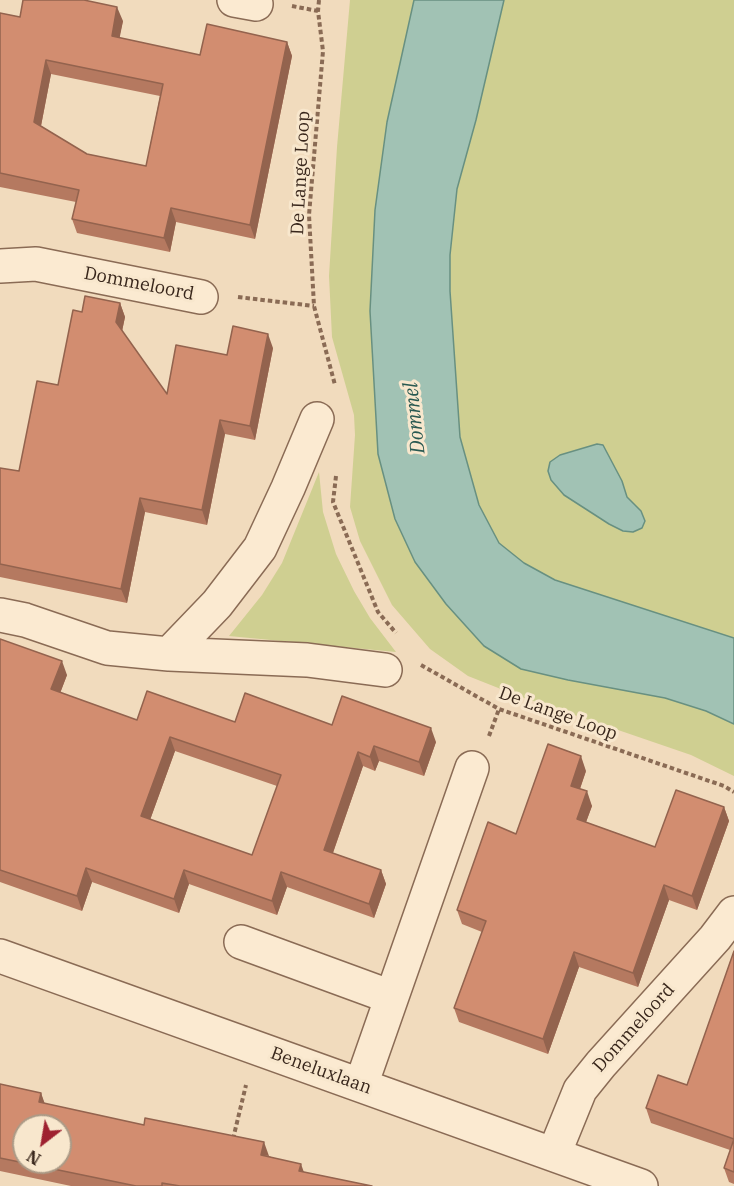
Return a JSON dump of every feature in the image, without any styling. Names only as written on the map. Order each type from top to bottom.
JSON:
[{"type":"street","name":"Dommeloord","points":[[0,266],[36,264],[201,297]]},
{"type":"street","points":[[169,654],[217,604],[260,548],[317,419]]},
{"type":"street","points":[[0,615],[25,620],[107,648],[169,654],[307,660],[385,670]]},
{"type":"street","points":[[361,1085],[472,768]]},
{"type":"street","name":"Dommeloord","points":[[555,1154],[580,1090],[715,938],[734,913]]},
{"type":"street","points":[[241,942],[391,997]]},
{"type":"street","name":"Beneluxlaan","points":[[0,956],[641,1186]]},
{"type":"path","name":"De Lange Loop","points":[[319,0],[318,11],[323,51],[309,215],[314,306],[335,386]]},
{"type":"path","name":"Dommeloord","points":[[201,297],[212,294],[314,306]]},
{"type":"path","points":[[336,473],[333,502],[378,612],[400,638]]},
{"type":"path","name":"De Lange Loop","points":[[414,656],[421,665],[500,709],[724,786],[734,792]]},
{"type":"path","points":[[233,1140],[256,1047]]},
{"type":"green space","points":[[350,0],[414,0],[387,122],[375,210],[370,311],[378,454],[395,519],[415,562],[446,604],[484,646],[568,680],[665,698],[706,711],[734,724],[734,776],[691,755],[516,695],[468,676],[430,649],[392,605],[360,541],[350,507],[355,435],[354,415],[332,337],[329,276],[337,147]]},
{"type":"green space","points":[[504,0],[734,0],[734,638],[555,580],[524,563],[499,543],[479,505],[460,437],[450,291],[450,255],[457,189]],"holes":[[[603,445],[622,481],[627,497],[641,511],[560,455]]]},
{"type":"green space","points":[[319,472],[323,512],[336,554],[370,618],[396,652],[229,636],[262,595],[282,563]]},
{"type":"water","name":"Dommel","points":[[414,0],[504,0],[457,189],[450,255],[450,291],[460,437],[479,505],[499,543],[524,563],[555,580],[734,638],[734,724],[706,711],[665,698],[521,669],[484,646],[446,604],[415,562],[395,519],[378,454],[370,311],[375,210],[387,122]]},
{"type":"water","points":[[597,444],[603,445],[622,481],[627,497],[641,511],[645,521],[642,528],[633,532],[623,531],[609,524],[564,495],[551,480],[548,471],[550,462],[560,455]]},
{"type":"building","points":[[23,0],[84,0],[117,7],[112,36],[200,55],[207,24],[287,42],[250,225],[171,208],[164,238],[72,219],[79,190],[0,173],[0,13],[20,17]],"holes":[[[46,60],[163,84],[146,166],[87,154],[34,122]]]},
{"type":"building","points":[[85,296],[120,303],[116,322],[167,394],[176,345],[227,355],[233,326],[268,334],[250,426],[220,420],[202,510],[140,498],[121,589],[0,564],[0,468],[19,471],[37,381],[58,385],[73,310],[82,312]]},
{"type":"building","points":[[0,639],[62,661],[51,689],[137,720],[147,691],[235,722],[245,693],[332,725],[342,696],[431,728],[419,762],[374,746],[370,757],[358,752],[324,850],[381,870],[369,904],[281,872],[272,901],[184,870],[174,899],[86,868],[77,896],[0,870]],"holes":[[[170,737],[281,775],[252,855],[141,816]]]},
{"type":"building","points":[[548,744],[581,756],[571,786],[587,791],[577,819],[655,847],[676,790],[724,807],[692,896],[664,885],[633,973],[574,952],[543,1039],[454,1008],[486,921],[457,910],[488,822],[516,834]]},
{"type":"building","points":[[734,951],[734,1139],[646,1108],[658,1075],[687,1085]]},
{"type":"building","points":[[0,1084],[41,1093],[39,1102],[144,1125],[145,1118],[264,1142],[261,1155],[301,1164],[299,1171],[372,1186],[180,1186],[162,1183],[162,1186],[136,1186],[72,1173],[72,1114],[12,1114],[12,1160],[0,1158]]},
{"type":"building","points":[[734,1139],[734,1172],[724,1168]]}]
